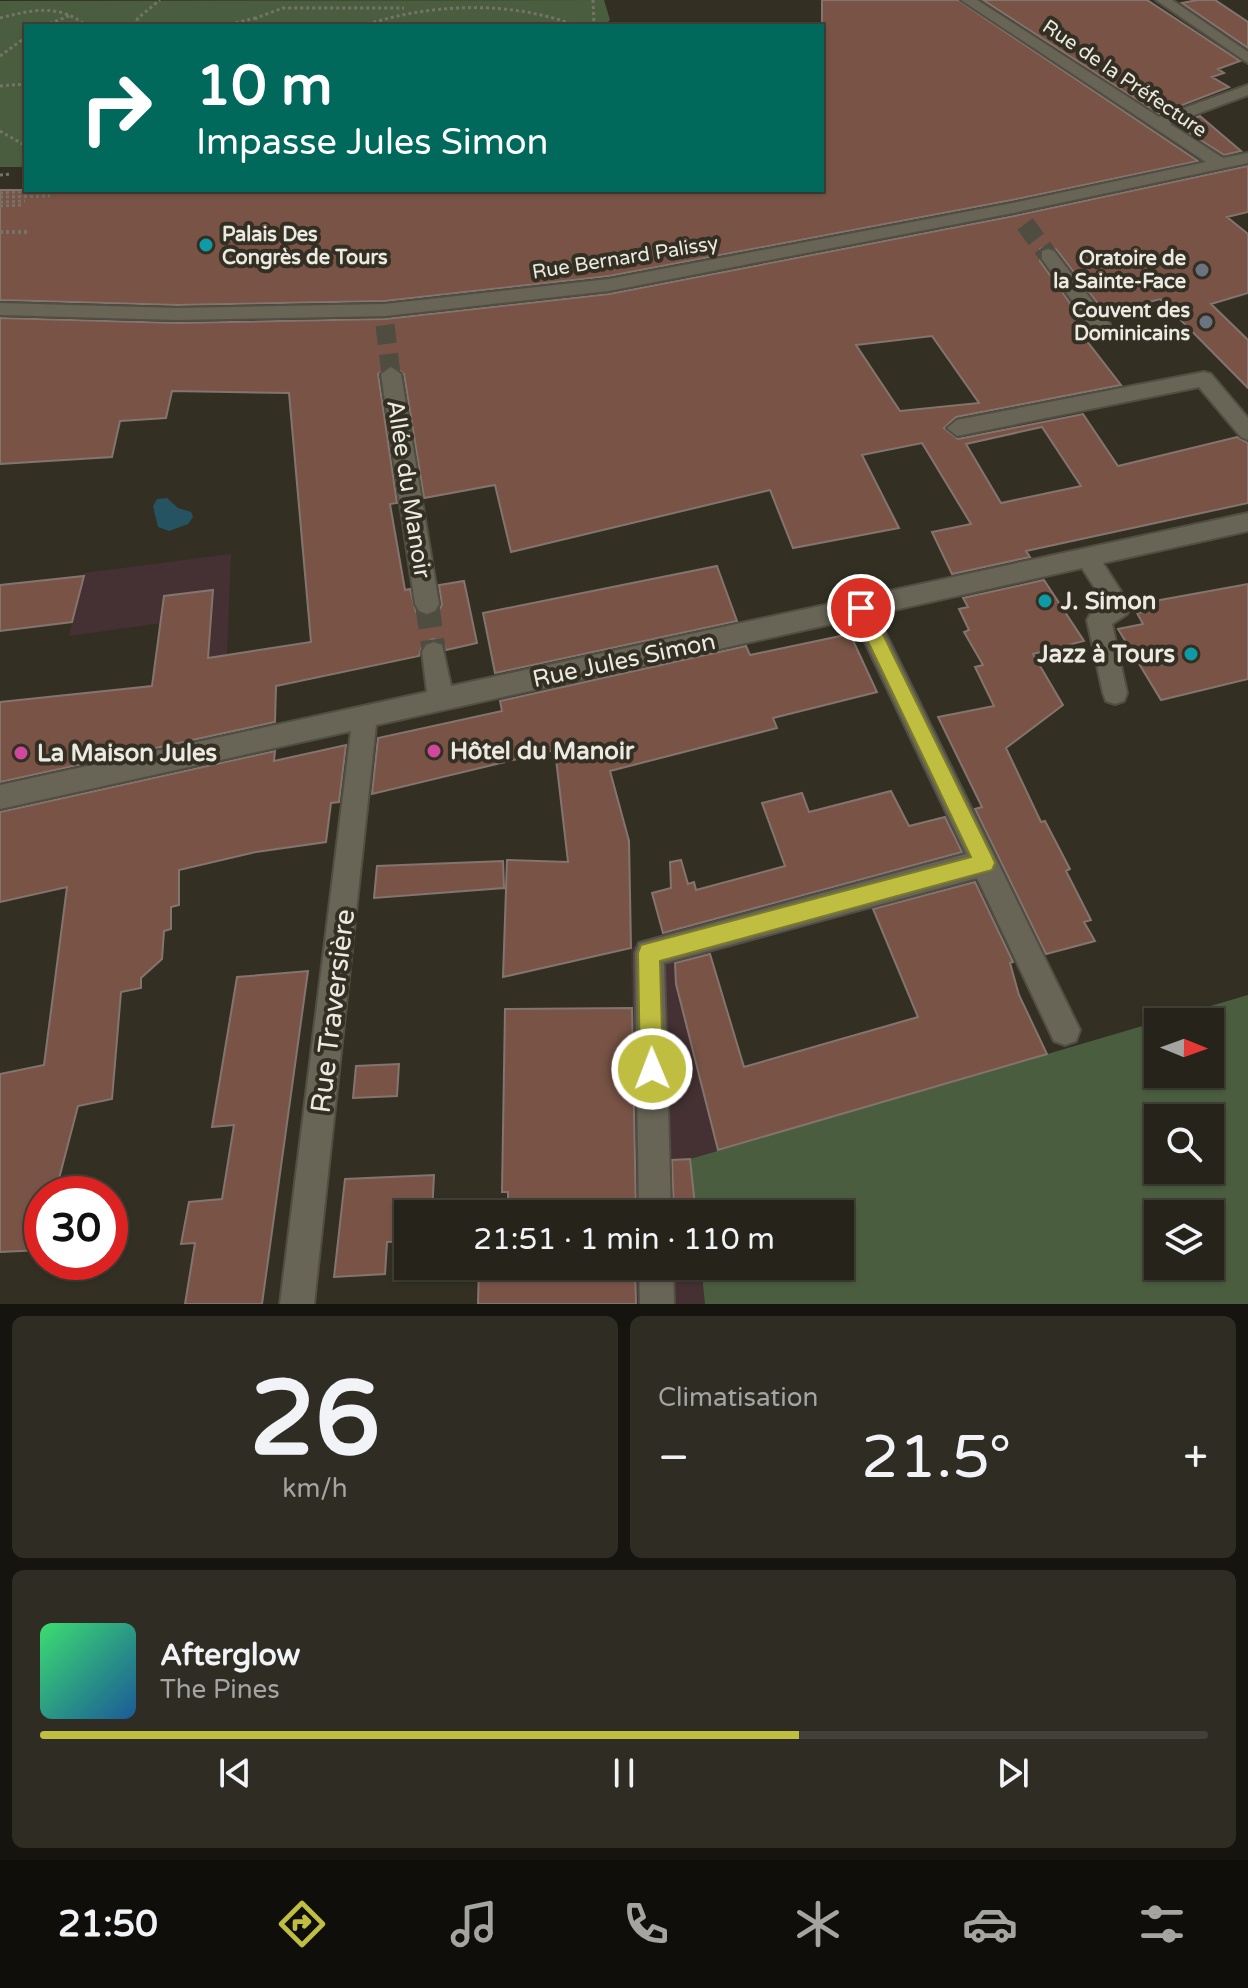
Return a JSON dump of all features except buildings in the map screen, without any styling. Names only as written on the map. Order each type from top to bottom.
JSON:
[{"type":"street","name":"Rue de la Préfecture","points":[[968,0],[1220,164]]},
{"type":"street","points":[[1163,0],[1248,59]]},
{"type":"street","points":[[1156,124],[1248,90]]},
{"type":"street","name":"Rue Bernard Palissy","points":[[0,309],[385,318],[609,285],[1013,208],[1248,158]]},
{"type":"street","points":[[1013,208],[1025,224]]},
{"type":"street","points":[[1048,255],[1103,329]]},
{"type":"street","name":"Allée du Manoir","points":[[391,374],[427,604]]},
{"type":"street","points":[[957,428],[1204,379],[1248,432]]},
{"type":"street","name":"Rue Jules Simon","points":[[0,797],[1248,522]]},
{"type":"street","points":[[1088,558],[1119,607],[1099,620],[1115,693]]},
{"type":"street","points":[[861,608],[1065,1030]]},
{"type":"street","points":[[434,652],[441,700]]},
{"type":"street","name":"Rue Traversière","points":[[297,1304],[364,741],[363,717]]},
{"type":"street","points":[[655,1200],[649,953],[984,863]]},
{"type":"street","points":[[656,1280],[657,1303]]},
{"type":"path","points":[[135,24],[160,0]]},
{"type":"path","points":[[593,0],[594,24]]},
{"type":"path","points":[[232,24],[283,8],[406,9],[504,2]]},
{"type":"path","points":[[367,24],[406,9]]},
{"type":"path","points":[[547,9],[573,24]]},
{"type":"path","points":[[0,18],[40,10],[72,14],[84,24]]},
{"type":"path","points":[[49,24],[72,14]]},
{"type":"path","points":[[256,18],[256,24]]},
{"type":"path","points":[[0,56],[24,38]]},
{"type":"path","points":[[0,86],[24,84]]},
{"type":"path","points":[[0,131],[24,145]]},
{"type":"path","points":[[0,175],[12,174]]},
{"type":"path","points":[[0,195],[50,193]]},
{"type":"path","points":[[0,202],[24,203],[0,206],[9,204],[0,202]]},
{"type":"path","points":[[0,232],[28,232]]},
{"type":"shaded area","points":[[231,554],[224,725],[205,692],[211,616],[69,636],[84,573]]},
{"type":"shaded area","points":[[702,927],[764,1136],[690,1159],[694,1200],[584,1200],[632,1008],[631,947]]},
{"type":"shaded area","points":[[581,1280],[702,1280],[705,1304],[581,1304]]},
{"type":"green space","points":[[604,0],[610,20],[608,24],[24,24],[24,167],[0,167],[0,1]]},
{"type":"green space","points":[[1248,995],[1248,1304],[705,1304],[702,1280],[854,1280],[854,1200],[694,1200],[690,1159],[1144,1026],[1144,1088],[1224,1088],[1224,1008],[1204,1008]]},
{"type":"water","points":[[167,498],[178,508],[191,512],[193,517],[188,524],[169,531],[158,527],[153,506],[157,499]]},
{"type":"tunnel","points":[[1025,224],[1048,255]]},
{"type":"tunnel","points":[[385,325],[391,374]]},
{"type":"tunnel","points":[[427,604],[434,652]]},
{"type":"place","name":"Palais Des Congrès de Tours","points":[[206,245]]},
{"type":"place","name":"Oratoire de la Sainte-Face","points":[[1202,270]]},
{"type":"place","name":"Couvent des Dominicains","points":[[1206,322]]},
{"type":"place","name":"J. Simon","points":[[1045,601]]},
{"type":"place","name":"Jazz à Tours","points":[[1191,654]]},
{"type":"place","name":"Hôtel du Manoir","points":[[434,751]]},
{"type":"place","name":"La Maison Jules","points":[[21,753]]},
{"type":"route","points":[[652,1069],[649,953],[984,863],[861,608]]}]
